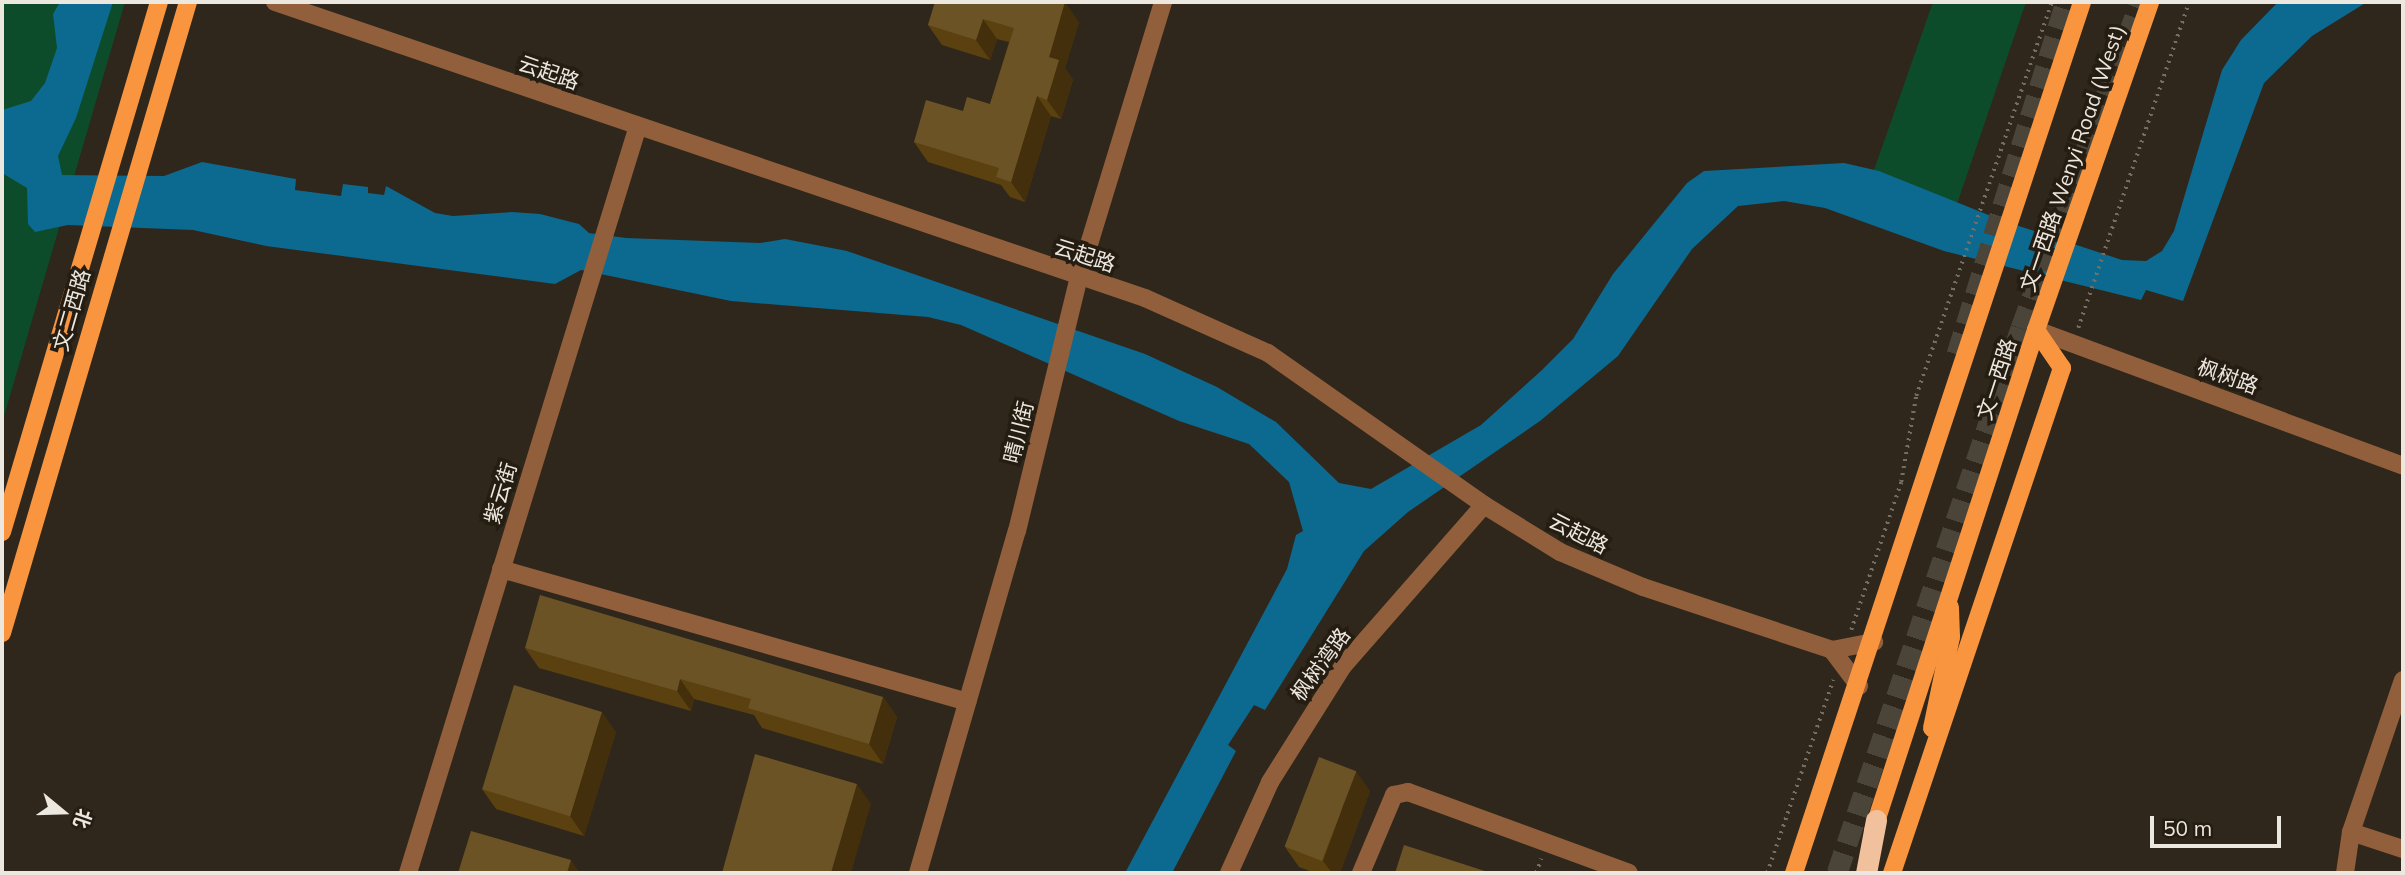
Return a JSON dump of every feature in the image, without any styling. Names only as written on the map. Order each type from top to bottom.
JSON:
[{"type":"highway","points":[[1866,873],[1877,820]]},
{"type":"main road","name":"文二西路","points":[[2,532],[86,237],[159,2]]},
{"type":"main road","name":"文二西路","points":[[2,633],[115,239],[188,2]]},
{"type":"main road","name":"文一西路 Wenyi Road (West)","points":[[1989,278],[2082,2]]},
{"type":"main road","name":"文一西路 Wenyi Road (West)","points":[[2036,330],[2150,2]]},
{"type":"main road","name":"文一西路","points":[[1794,873],[1874,642],[1989,278]]},
{"type":"main road","name":"文一西路","points":[[1858,873],[2036,330]]},
{"type":"main road","name":"文一西路","points":[[1892,873],[2062,368],[2036,330]]},
{"type":"main road","points":[[1934,749],[1932,722],[1951,637],[1950,595]]},
{"type":"street","name":"云起路","points":[[275,2],[1146,298],[1268,353],[1415,453],[1484,505],[1560,552],[1631,582],[1839,653]]},
{"type":"street","name":"晴川街","points":[[918,873],[1056,374],[1079,277],[1163,2]]},
{"type":"street","name":"紫云街","points":[[408,873],[638,126]]},
{"type":"street","name":"枫树路","points":[[2036,330],[2403,466]]},
{"type":"street","name":"枫树湾路","points":[[1228,873],[1270,782],[1343,666],[1484,505]]},
{"type":"street","points":[[501,569],[967,702]]},
{"type":"street","points":[[1858,685],[1839,653],[1874,642]]},
{"type":"street","points":[[2345,873],[2351,832],[2403,680]]},
{"type":"street","points":[[1361,873],[1394,795],[1408,792],[1629,873]]},
{"type":"street","points":[[2351,832],[2403,849]]},
{"type":"path","points":[[1767,873],[1839,653],[1901,482],[1916,396],[2052,2]]},
{"type":"path","points":[[2087,303],[2189,2]]},
{"type":"green space","points":[[2,2],[125,2],[2,423]]},
{"type":"green space","points":[[1933,2],[2026,2],[1957,204],[1874,170]]},
{"type":"water","points":[[60,2],[113,2],[76,118],[58,156],[62,175],[164,176],[202,162],[296,179],[295,190],[341,196],[343,184],[368,187],[368,193],[384,195],[386,186],[435,213],[453,216],[512,212],[540,214],[579,224],[589,233],[626,238],[760,243],[785,239],[847,251],[1145,354],[1217,387],[1276,422],[1339,483],[1371,489],[1481,425],[1542,370],[1573,339],[1613,274],[1687,183],[1704,171],[1844,163],[1879,171],[2001,220],[2122,260],[2146,261],[2162,251],[2174,231],[2222,70],[2241,40],[2278,2],[2367,2],[2312,36],[2264,83],[2183,301],[2146,290],[2141,300],[1944,251],[1825,208],[1784,201],[1738,206],[1692,249],[1618,356],[1540,421],[1408,512],[1364,551],[1265,710],[1254,705],[1228,745],[1236,751],[1172,873],[1125,873],[1287,569],[1296,535],[1303,531],[1289,482],[1249,444],[1179,421],[961,325],[928,317],[731,301],[581,270],[555,284],[266,246],[193,230],[68,225],[35,232],[28,224],[27,188],[2,173],[2,110],[31,101],[45,83],[57,48],[53,14]]},
{"type":"building","points":[[935,2],[1065,2],[1049,57],[1059,60],[1047,100],[1037,96],[1011,182],[996,177],[999,168],[914,142],[926,100],[963,111],[967,97],[990,104],[1014,28],[983,19],[976,40],[928,25]]},
{"type":"building","points":[[540,595],[883,697],[869,744],[748,708],[751,699],[680,679],[677,691],[525,648]]},
{"type":"building","points":[[514,685],[602,712],[570,816],[482,789]]},
{"type":"building","points":[[755,754],[857,784],[831,873],[722,873]]},
{"type":"building","points":[[1319,757],[1356,771],[1322,861],[1285,847]]},
{"type":"building","points":[[471,831],[571,860],[567,873],[458,873]]},
{"type":"building","points":[[1404,845],[1491,873],[1395,873]]},
{"type":"tunnel","points":[[1957,354],[2066,2]]},
{"type":"tunnel","points":[[1837,873],[2021,328],[2140,2]]}]
